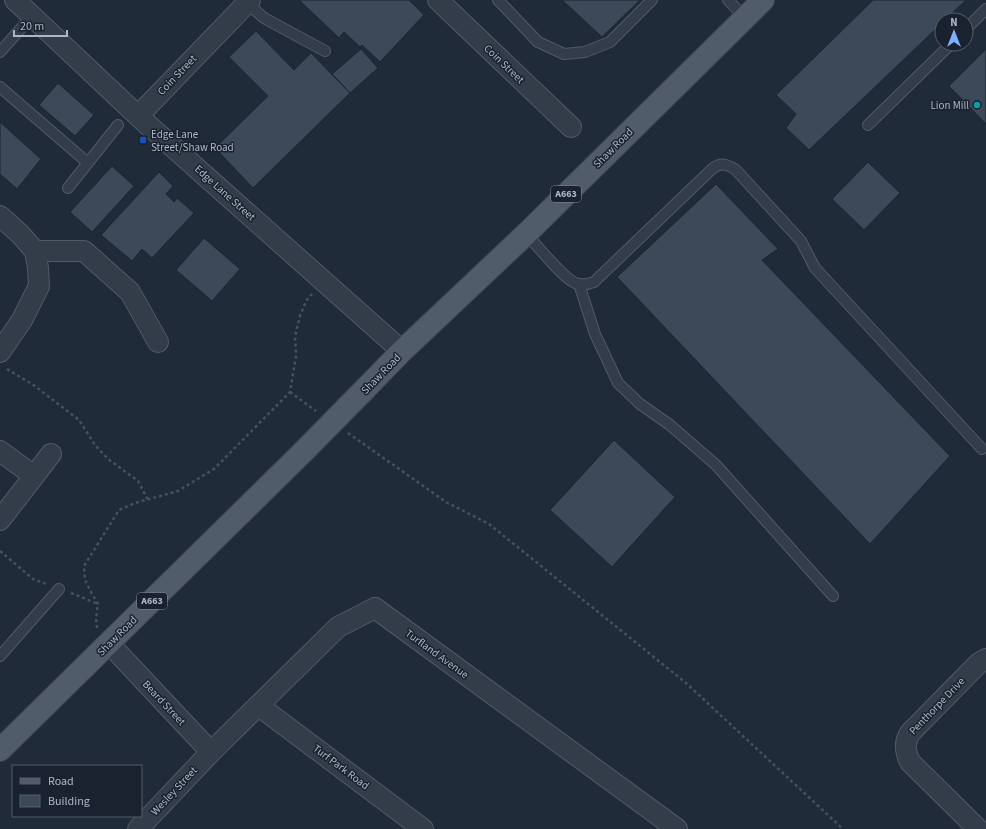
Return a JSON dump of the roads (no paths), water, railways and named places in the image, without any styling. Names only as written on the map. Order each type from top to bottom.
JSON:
[{"type":"main road","name":"Shaw Road","points":[[0,750],[113,648],[402,352],[526,234],[763,0]]},
{"type":"street","name":"Edge Lane Street","points":[[15,0],[138,116],[402,352]]},
{"type":"street","name":"Coin Street","points":[[438,0],[571,127]]},
{"type":"street","name":"Coin Street","points":[[138,116],[249,2]]},
{"type":"street","points":[[0,216],[20,234],[35,251],[39,286],[3,360]]},
{"type":"street","points":[[35,251],[84,251],[130,292],[158,342]]},
{"type":"street","points":[[0,451],[34,476]]},
{"type":"street","points":[[0,520],[51,454]]},
{"type":"street","name":"Turfland Avenue","points":[[211,752],[338,627],[375,608],[677,829]]},
{"type":"street","name":"Beard Street","points":[[113,648],[211,752]]},
{"type":"street","name":"Penthorpe Drive","points":[[978,829],[910,762],[906,747],[906,739],[910,733],[979,663],[986,659]]},
{"type":"street","name":"Turf Park Road","points":[[259,706],[423,829]]},
{"type":"street","name":"Wesley Street","points":[[138,829],[211,752]]},
{"type":"lane","points":[[498,0],[538,42],[564,54],[585,52],[610,42],[652,0]]},
{"type":"lane","points":[[728,0],[745,18]]},
{"type":"lane","points":[[249,2],[264,18],[325,51]]},
{"type":"lane","points":[[974,21],[986,10]]},
{"type":"lane","points":[[0,52],[32,16]]},
{"type":"lane","points":[[868,125],[943,52]]},
{"type":"lane","points":[[0,88],[88,163]]},
{"type":"lane","points":[[68,188],[118,125]]},
{"type":"lane","points":[[526,234],[573,282],[586,285],[594,282],[712,169],[720,164],[730,165],[801,241],[815,268],[982,449]]},
{"type":"lane","points":[[579,284],[595,334],[618,383],[640,404],[670,426],[716,465],[833,596]]},
{"type":"lane","points":[[0,656],[59,589]]},
{"type":"place","name":"Lion Mill","points":[[977,105]]},
{"type":"place","name":"Edge Lane Street/Shaw Road","points":[[143,140]]}]
